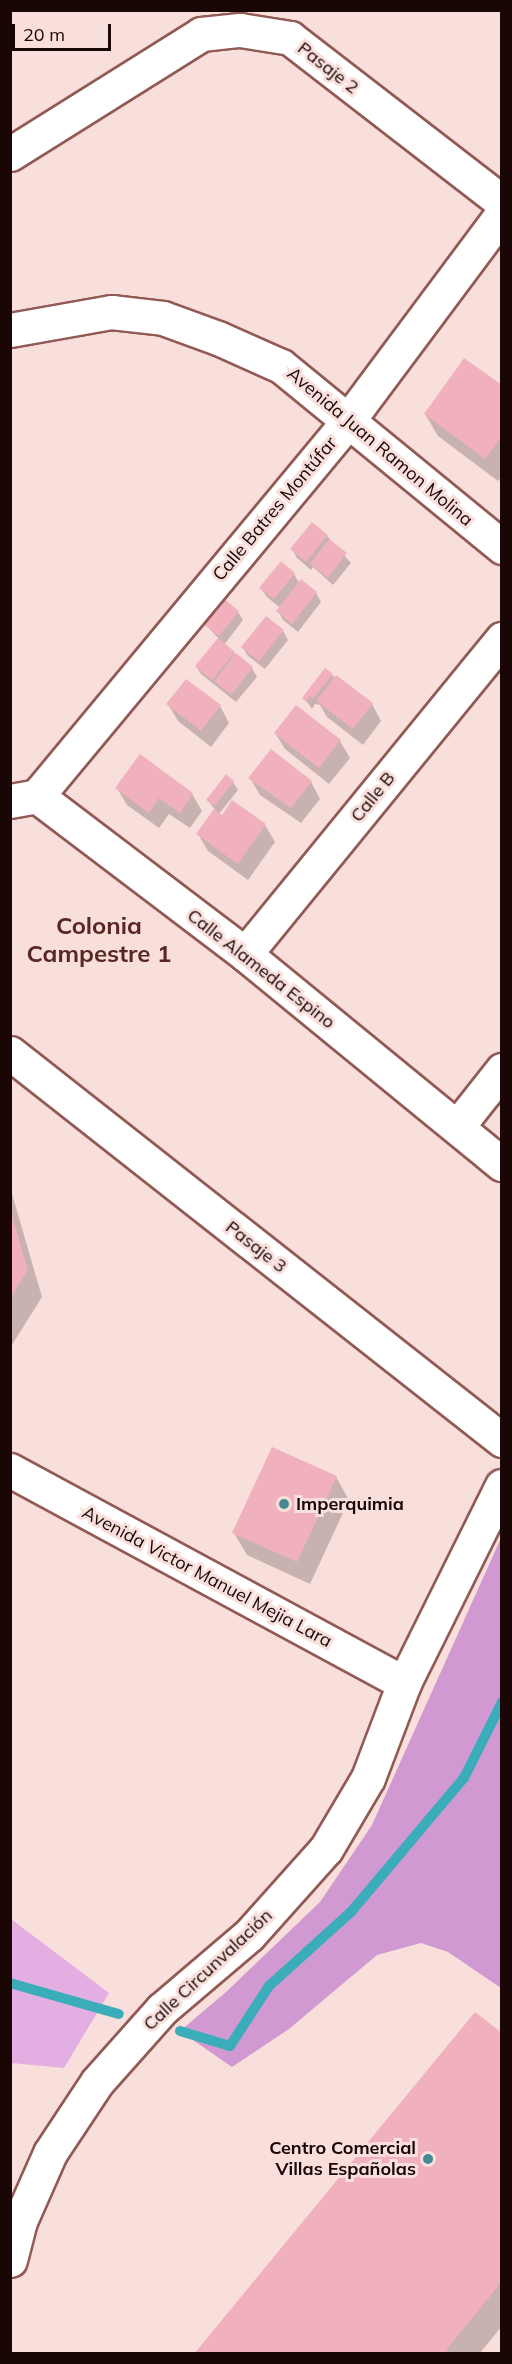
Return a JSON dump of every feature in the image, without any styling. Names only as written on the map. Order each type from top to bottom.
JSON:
[{"type":"street","name":"Pasaje 2","points":[[10,154],[201,34],[240,30],[290,38],[501,202]]},
{"type":"street","name":"Calle Batres Montúfar","points":[[24,798],[347,422],[501,214]]},
{"type":"street","name":"Avenida Juan Ramon Molina","points":[[10,330],[111,312],[163,318],[218,338],[281,366],[501,547]]},
{"type":"street","name":"Calle B","points":[[245,954],[501,639]]},
{"type":"street","name":"Calle Alameda Espino","points":[[24,798],[245,954],[501,1164]]},
{"type":"street","name":"Pasaje 3","points":[[10,1053],[501,1440]]},
{"type":"street","points":[[457,1127],[501,1070]]},
{"type":"street","name":"Avenida Victor Manuel Mejia Lara","points":[[10,1470],[404,1683]]},
{"type":"street","name":"Calle Circunvalación","points":[[10,2260],[20,2221],[50,2153],[97,2082],[162,2009],[249,1935],[326,1849],[368,1778],[404,1683],[501,1486]]},
{"type":"shaded area","points":[[501,1538],[501,1988],[448,1952],[421,1943],[377,1955],[289,2029],[232,2067],[180,2031],[226,1992],[320,1902],[372,1825]]},
{"type":"shaded area","points":[[11,1919],[109,1993],[64,2068],[11,2063]]},
{"type":"building","points":[[464,358],[502,385],[502,436],[485,459],[424,414]]},
{"type":"building","points":[[312,522],[328,535],[306,562],[290,549]]},
{"type":"building","points":[[329,539],[347,553],[328,578],[310,564]]},
{"type":"building","points":[[281,561],[295,573],[274,599],[259,588]]},
{"type":"building","points":[[301,579],[317,592],[292,624],[276,611]]},
{"type":"building","points":[[223,598],[239,611],[219,636],[203,624]]},
{"type":"building","points":[[266,616],[284,630],[259,661],[241,647]]},
{"type":"building","points":[[218,638],[235,652],[212,680],[195,666]]},
{"type":"building","points":[[236,653],[253,667],[231,695],[214,681]]},
{"type":"building","points":[[325,668],[333,674],[313,699],[310,696],[306,702],[302,698]]},
{"type":"building","points":[[336,675],[373,703],[353,729],[316,701]]},
{"type":"building","points":[[186,679],[221,705],[201,731],[166,704]]},
{"type":"building","points":[[296,705],[341,740],[319,768],[274,733]]},
{"type":"building","points":[[271,749],[312,781],[291,808],[248,778]]},
{"type":"building","points":[[140,754],[193,793],[180,813],[159,798],[149,813],[115,788]]},
{"type":"building","points":[[226,774],[234,781],[215,806],[206,800]]},
{"type":"building","points":[[232,800],[266,824],[238,864],[196,834],[214,809],[222,815]]},
{"type":"building","points":[[10,1209],[28,1270],[10,1299]]},
{"type":"building","name":"Imperquimia","points":[[272,1447],[337,1476],[297,1562],[232,1533]]},
{"type":"building","name":"Centro Comercial Villas Españolas","points":[[475,2012],[502,2033],[502,2286],[500,2284],[446,2350],[451,2354],[194,2354]]},
{"type":"waterway","points":[[180,2031],[230,2046],[269,1986],[351,1912],[464,1778],[502,1702]]},
{"type":"waterway","points":[[10,1983],[119,2014]]},
{"type":"place","name":"Imperquimia","points":[[284,1504]]},
{"type":"place","name":"Centro Comercial Villas Españolas","points":[[428,2159]]},
{"type":"district","name":"Colonia Campestre 1","points":[[99,940]]}]
